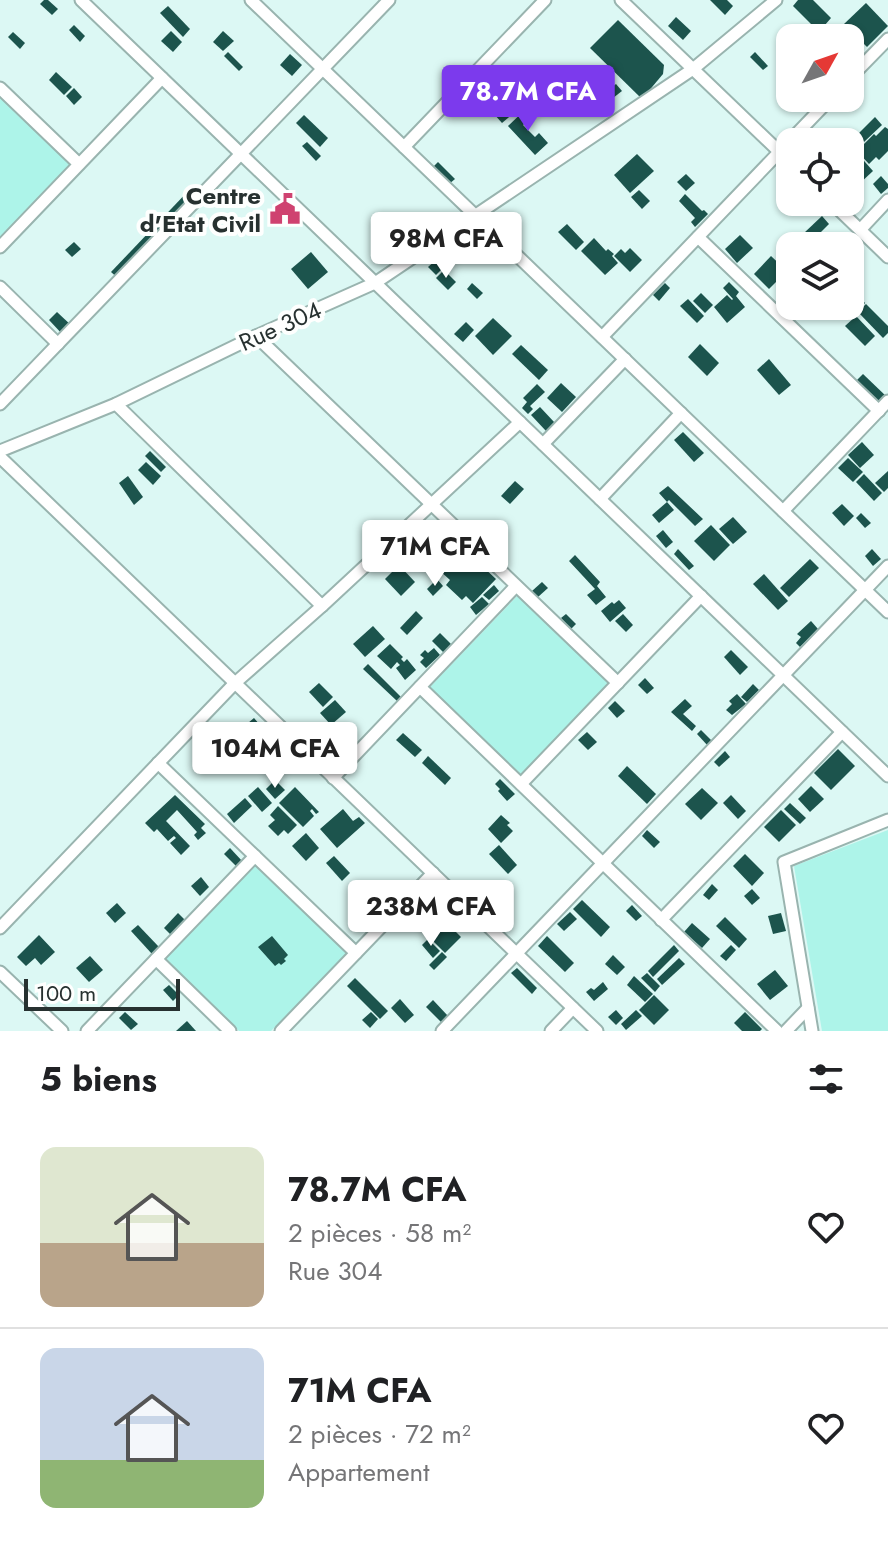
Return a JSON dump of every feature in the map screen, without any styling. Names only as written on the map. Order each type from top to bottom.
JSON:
[{"type":"street","points":[[81,0],[888,776]]},
{"type":"street","points":[[251,0],[888,612]]},
{"type":"street","points":[[0,404],[389,0]]},
{"type":"street","points":[[404,147],[545,0]]},
{"type":"street","points":[[621,0],[776,149]]},
{"type":"street","name":"Rue 304","points":[[0,454],[116,404],[375,283],[693,69],[776,0]]},
{"type":"street","points":[[864,64],[888,39]]},
{"type":"street","points":[[0,247],[162,78]]},
{"type":"street","points":[[0,88],[79,164]]},
{"type":"street","points":[[802,128],[818,112]]},
{"type":"street","points":[[602,337],[776,155]]},
{"type":"street","points":[[860,230],[888,200]]},
{"type":"street","points":[[846,216],[888,257]]},
{"type":"street","points":[[698,237],[879,411]]},
{"type":"street","points":[[0,287],[58,344]]},
{"type":"street","points":[[256,336],[618,683]]},
{"type":"street","points":[[543,444],[625,359]]},
{"type":"street","points":[[783,511],[888,401]]},
{"type":"street","points":[[116,404],[322,606]]},
{"type":"street","points":[[600,499],[681,413]]},
{"type":"street","points":[[0,928],[235,683],[520,422]]},
{"type":"street","points":[[0,454],[597,1031]]},
{"type":"street","points":[[442,1031],[888,566]]},
{"type":"street","points":[[333,778],[516,586]]},
{"type":"street","points":[[521,784],[701,596]]},
{"type":"street","points":[[420,687],[777,1031]]},
{"type":"street","points":[[661,920],[842,732]]},
{"type":"street","points":[[158,763],[356,953]]},
{"type":"street","points":[[812,1031],[784,862],[888,820]]},
{"type":"street","points":[[87,1031],[255,856]]},
{"type":"street","points":[[281,1031],[433,873]]},
{"type":"street","points":[[156,959],[230,1031]]},
{"type":"street","points":[[0,972],[62,1031]]},
{"type":"street","points":[[551,1031],[573,1008]]},
{"type":"street","points":[[786,1031],[808,1008]]},
{"type":"green space","points":[[0,97],[70,165],[0,237]]},
{"type":"green space","points":[[520,593],[612,683],[520,777],[429,688]]},
{"type":"green space","points":[[888,830],[888,1031],[822,1031],[794,866]]},
{"type":"green space","points":[[256,863],[347,953],[271,1031],[239,1031],[164,957]]},
{"type":"building","points":[[44,0],[58,9],[52,15],[40,4]]},
{"type":"building","points":[[710,0],[727,0],[733,6],[725,15]]},
{"type":"building","points":[[798,0],[813,0],[831,18],[826,24],[811,24],[793,6]]},
{"type":"building","points":[[866,3],[888,26],[867,47],[864,44],[864,24],[844,24]]},
{"type":"building","points":[[168,6],[190,29],[183,37],[160,13]]},
{"type":"building","points":[[676,17],[691,31],[683,40],[668,26]]},
{"type":"building","points":[[618,20],[664,65],[663,74],[642,99],[590,48]]},
{"type":"building","points":[[74,25],[85,36],[80,42],[69,30]]},
{"type":"building","points":[[171,31],[182,42],[173,52],[161,41]]},
{"type":"building","points":[[223,31],[234,41],[223,51],[213,42]]},
{"type":"building","points":[[13,32],[25,43],[20,49],[8,37]]},
{"type":"building","points":[[228,52],[243,67],[239,71],[224,56]]},
{"type":"building","points":[[755,52],[768,66],[763,70],[750,57]]},
{"type":"building","points":[[290,54],[302,65],[292,76],[280,65]]},
{"type":"building","points":[[56,72],[72,87],[64,95],[49,80]]},
{"type":"building","points":[[616,84],[622,91],[613,98],[607,91]]},
{"type":"building","points":[[74,88],[82,97],[74,105],[66,96]]},
{"type":"building","points":[[505,88],[521,107],[502,123],[486,105]]},
{"type":"building","points":[[601,96],[608,105],[600,112],[592,104]]},
{"type":"building","points":[[528,107],[534,114],[523,125],[535,137],[539,133],[548,143],[535,155],[508,126]]},
{"type":"building","points":[[304,115],[328,138],[320,147],[296,123]]},
{"type":"building","points":[[875,117],[882,125],[864,142],[864,128]]},
{"type":"building","points":[[885,127],[888,129],[888,151],[869,164],[864,159],[864,144],[874,134],[876,136]]},
{"type":"building","points":[[307,142],[321,156],[316,161],[302,146]]},
{"type":"building","points":[[637,154],[654,171],[630,193],[614,175]]},
{"type":"building","points":[[864,161],[873,171],[864,179]]},
{"type":"building","points":[[438,162],[455,179],[449,184],[433,167]]},
{"type":"building","points":[[686,174],[695,183],[686,191],[677,182]]},
{"type":"building","points":[[881,176],[888,188],[881,194],[873,184]]},
{"type":"building","points":[[192,187],[200,196],[120,280],[111,272]]},
{"type":"building","points":[[639,190],[650,201],[642,209],[631,197]]},
{"type":"building","points":[[685,194],[708,214],[695,227],[691,222],[695,218],[679,201]]},
{"type":"building","points":[[822,216],[829,224],[821,232],[805,232]]},
{"type":"building","points":[[567,224],[584,242],[576,250],[558,232]]},
{"type":"building","points":[[740,235],[753,248],[737,263],[725,249]]},
{"type":"building","points":[[594,238],[606,251],[608,249],[614,254],[612,256],[618,263],[605,275],[581,251]]},
{"type":"building","points":[[74,242],[81,249],[72,257],[65,250]]},
{"type":"building","points":[[630,248],[642,260],[630,272],[614,256],[621,249],[625,253]]},
{"type":"building","points":[[311,252],[328,272],[308,289],[291,269]]},
{"type":"building","points":[[771,256],[776,261],[776,282],[769,289],[754,274]]},
{"type":"building","points":[[436,260],[443,268],[436,275],[428,267]]},
{"type":"building","points":[[444,270],[456,282],[448,290],[436,278]]},
{"type":"building","points":[[729,282],[739,292],[736,296],[745,307],[727,323],[714,307],[727,295],[733,299],[723,288]]},
{"type":"building","points":[[472,283],[483,293],[477,299],[467,289]]},
{"type":"building","points":[[665,283],[670,288],[659,301],[653,295]]},
{"type":"building","points":[[701,293],[713,305],[705,313],[693,301]]},
{"type":"building","points":[[688,299],[704,316],[697,323],[680,306]]},
{"type":"building","points":[[866,304],[888,326],[888,333],[883,338],[864,318]]},
{"type":"building","points":[[57,312],[73,327],[64,336],[49,320]]},
{"type":"building","points":[[493,318],[512,336],[493,355],[475,336]]},
{"type":"building","points":[[852,320],[860,320],[875,336],[865,346],[845,326]]},
{"type":"building","points":[[466,322],[474,330],[463,342],[454,334]]},
{"type":"building","points":[[700,344],[719,363],[707,376],[688,357]]},
{"type":"building","points":[[521,345],[548,370],[539,380],[512,354]]},
{"type":"building","points":[[769,359],[791,385],[779,395],[757,370]]},
{"type":"building","points":[[863,374],[888,398],[881,405],[856,381]]},
{"type":"building","points":[[561,383],[576,397],[562,412],[547,398]]},
{"type":"building","points":[[537,384],[545,392],[530,406],[533,409],[528,414],[522,408],[527,402],[523,398]]},
{"type":"building","points":[[540,407],[555,423],[546,431],[531,415]]},
{"type":"building","points":[[683,432],[704,453],[694,462],[674,440]]},
{"type":"building","points":[[862,442],[874,455],[860,468],[848,455]]},
{"type":"building","points":[[150,451],[166,467],[161,472],[145,456]]},
{"type":"building","points":[[848,458],[863,472],[853,482],[838,468]]},
{"type":"building","points":[[146,462],[161,476],[153,485],[138,470]]},
{"type":"building","points":[[888,471],[888,488],[884,492],[875,483]]},
{"type":"building","points":[[864,474],[882,493],[874,501],[856,482]]},
{"type":"building","points":[[128,476],[143,497],[134,505],[119,483]]},
{"type":"building","points":[[515,481],[524,489],[510,504],[501,496]]},
{"type":"building","points":[[668,486],[703,519],[695,526],[659,493]]},
{"type":"building","points":[[667,502],[674,510],[659,523],[652,515]]},
{"type":"building","points":[[842,504],[854,516],[844,526],[832,513]]},
{"type":"building","points":[[861,513],[871,523],[865,528],[856,518]]},
{"type":"building","points":[[733,517],[747,532],[733,544],[719,529]]},
{"type":"building","points":[[711,525],[730,545],[714,561],[694,541]]},
{"type":"building","points":[[663,530],[673,542],[666,548],[656,536]]},
{"type":"building","points":[[462,546],[479,562],[473,569],[476,572],[482,566],[496,579],[473,603],[466,596],[462,600],[446,585],[450,580],[439,570]]},
{"type":"building","points":[[678,549],[694,566],[689,570],[674,554]]},
{"type":"building","points":[[872,549],[881,559],[873,566],[865,556]]},
{"type":"building","points":[[575,555],[600,582],[597,586],[606,597],[596,605],[587,595],[595,589],[569,561]]},
{"type":"building","points":[[810,559],[819,568],[789,597],[780,588]]},
{"type":"building","points":[[399,565],[415,582],[401,596],[385,579]]},
{"type":"building","points":[[764,574],[788,601],[778,610],[753,584]]},
{"type":"building","points":[[437,579],[443,586],[433,596],[427,589]]},
{"type":"building","points":[[542,582],[548,588],[538,597],[532,591]]},
{"type":"building","points":[[494,585],[499,591],[489,600],[483,595]]},
{"type":"building","points":[[482,597],[489,604],[476,615],[470,607]]},
{"type":"building","points":[[619,600],[626,608],[610,622],[601,611]]},
{"type":"building","points":[[416,611],[423,618],[407,635],[400,628]]},
{"type":"building","points":[[566,614],[576,624],[571,629],[561,618]]},
{"type":"building","points":[[623,614],[633,625],[626,632],[615,621]]},
{"type":"building","points":[[811,621],[818,629],[800,647],[796,643],[801,637],[797,634]]},
{"type":"building","points":[[373,626],[385,639],[365,657],[353,644]]},
{"type":"building","points":[[440,633],[452,645],[444,653],[432,641]]},
{"type":"building","points":[[390,644],[404,662],[407,659],[416,670],[405,680],[396,668],[400,665],[397,662],[391,669],[377,656]]},
{"type":"building","points":[[434,648],[440,655],[426,668],[420,662],[424,658],[420,655]]},
{"type":"building","points":[[731,650],[748,667],[740,675],[724,657]]},
{"type":"building","points":[[368,664],[401,697],[397,701],[363,669]]},
{"type":"building","points":[[645,678],[654,688],[647,694],[638,685]]},
{"type":"building","points":[[319,683],[333,697],[323,707],[309,692]]},
{"type":"building","points":[[753,684],[759,690],[747,702],[741,697]]},
{"type":"building","points":[[737,694],[746,704],[732,715],[726,710],[732,704],[729,701]]},
{"type":"building","points":[[685,699],[692,706],[683,714],[696,726],[692,731],[671,712]]},
{"type":"building","points":[[335,700],[346,712],[331,725],[320,713]]},
{"type":"building","points":[[615,701],[625,711],[617,718],[608,708]]},
{"type":"building","points":[[254,718],[267,733],[252,746],[243,736],[246,733],[242,728]]},
{"type":"building","points":[[701,730],[713,742],[708,746],[697,734]]},
{"type":"building","points":[[587,732],[597,742],[588,750],[578,740]]},
{"type":"building","points":[[403,733],[422,750],[415,757],[396,740]]},
{"type":"building","points":[[231,736],[256,764],[248,772],[223,744]]},
{"type":"building","points":[[838,749],[855,766],[831,790],[814,773]]},
{"type":"building","points":[[725,751],[730,757],[719,767],[714,762]]},
{"type":"building","points":[[428,756],[451,778],[445,785],[422,763]]},
{"type":"building","points":[[627,766],[656,794],[647,804],[618,776]]},
{"type":"building","points":[[500,779],[515,794],[507,801],[495,784]]},
{"type":"building","points":[[275,780],[285,790],[275,799],[266,789]]},
{"type":"building","points":[[811,786],[824,799],[810,812],[798,799]]},
{"type":"building","points":[[258,787],[272,803],[262,812],[248,796]]},
{"type":"building","points":[[295,787],[319,812],[316,814],[312,809],[310,811],[314,816],[303,827],[279,803]]},
{"type":"building","points":[[702,788],[718,803],[701,820],[685,804]]},
{"type":"building","points":[[175,795],[205,824],[201,828],[206,833],[198,840],[194,835],[197,832],[177,810],[166,821],[190,846],[181,855],[170,843],[176,838],[174,836],[168,841],[157,829],[154,832],[145,823]]},
{"type":"building","points":[[731,795],[746,811],[738,819],[723,803]]},
{"type":"building","points":[[245,798],[252,806],[234,823],[227,814]]},
{"type":"building","points":[[790,803],[806,818],[800,824],[784,809]]},
{"type":"building","points":[[278,806],[297,825],[288,834],[284,830],[278,836],[268,826],[275,820],[270,815]]},
{"type":"building","points":[[343,809],[353,821],[359,817],[365,823],[337,848],[320,829]]},
{"type":"building","points":[[781,810],[796,825],[779,842],[764,827]]},
{"type":"building","points":[[501,815],[513,831],[501,843],[488,829]]},
{"type":"building","points":[[647,830],[660,842],[654,848],[642,836]]},
{"type":"building","points":[[306,833],[319,848],[306,861],[292,846]]},
{"type":"building","points":[[499,845],[517,865],[508,874],[489,854]]},
{"type":"building","points":[[230,848],[243,862],[238,868],[224,854]]},
{"type":"building","points":[[745,854],[764,873],[752,886],[733,866]]},
{"type":"building","points":[[334,856],[350,873],[342,881],[326,863]]},
{"type":"building","points":[[201,877],[209,887],[200,896],[191,886]]},
{"type":"building","points":[[712,884],[718,890],[709,900],[703,895]]},
{"type":"building","points":[[752,889],[760,898],[752,905],[744,896]]},
{"type":"building","points":[[582,900],[610,927],[601,937],[573,909]]},
{"type":"building","points":[[117,903],[126,913],[115,923],[106,913]]},
{"type":"building","points":[[632,905],[642,916],[636,921],[626,911]]},
{"type":"building","points":[[570,912],[577,919],[564,931],[557,924]]},
{"type":"building","points":[[178,913],[186,921],[172,936],[164,928]]},
{"type":"building","points":[[781,913],[786,931],[773,934],[768,916]]},
{"type":"building","points":[[725,917],[747,939],[739,948],[716,926]]},
{"type":"building","points":[[445,921],[461,937],[445,953],[429,937]]},
{"type":"building","points":[[692,923],[710,939],[702,948],[684,932]]},
{"type":"building","points":[[138,925],[159,947],[152,954],[131,931]]},
{"type":"building","points":[[39,935],[55,952],[41,965],[35,958],[26,966],[17,957]]},
{"type":"building","points":[[272,936],[288,955],[281,965],[275,966],[258,947]]},
{"type":"building","points":[[547,936],[574,963],[565,972],[538,946]]},
{"type":"building","points":[[428,939],[440,951],[433,958],[422,945]]},
{"type":"building","points":[[674,945],[679,951],[653,977],[648,971]]},
{"type":"building","points":[[731,945],[736,950],[726,961],[720,956]]},
{"type":"building","points":[[442,952],[447,957],[434,970],[429,965]]},
{"type":"building","points":[[613,955],[625,967],[617,975],[605,964]]},
{"type":"building","points":[[90,956],[103,970],[89,982],[76,968]]},
{"type":"building","points":[[679,958],[685,964],[662,985],[657,979]]},
{"type":"building","points":[[517,968],[537,988],[532,994],[511,973]]},
{"type":"building","points":[[775,970],[788,986],[770,1000],[757,984]]},
{"type":"building","points":[[647,973],[660,986],[655,992],[641,978]]},
{"type":"building","points":[[634,976],[653,994],[645,1002],[627,985]]},
{"type":"building","points":[[355,978],[388,1011],[380,1019],[347,986]]},
{"type":"building","points":[[603,982],[608,989],[594,1001],[586,992]]},
{"type":"building","points":[[169,985],[179,995],[173,1001],[163,990]]},
{"type":"building","points":[[654,995],[669,1010],[654,1025],[639,1010]]},
{"type":"building","points":[[400,999],[414,1015],[405,1023],[391,1008]]},
{"type":"building","points":[[433,1000],[448,1016],[441,1022],[426,1007]]},
{"type":"building","points":[[616,1010],[623,1018],[616,1025],[608,1017]]},
{"type":"building","points":[[636,1010],[642,1016],[626,1030],[621,1024]]},
{"type":"building","points":[[125,1012],[138,1024],[131,1030],[119,1018]]},
{"type":"building","points":[[371,1012],[378,1019],[370,1028],[362,1020]]},
{"type":"building","points":[[745,1012],[762,1029],[760,1031],[742,1031],[734,1023]]},
{"type":"building","points":[[187,1021],[196,1031],[176,1031]]},
{"type":"place","name":"Centre d'Etat Civil","points":[[285,209]]}]
